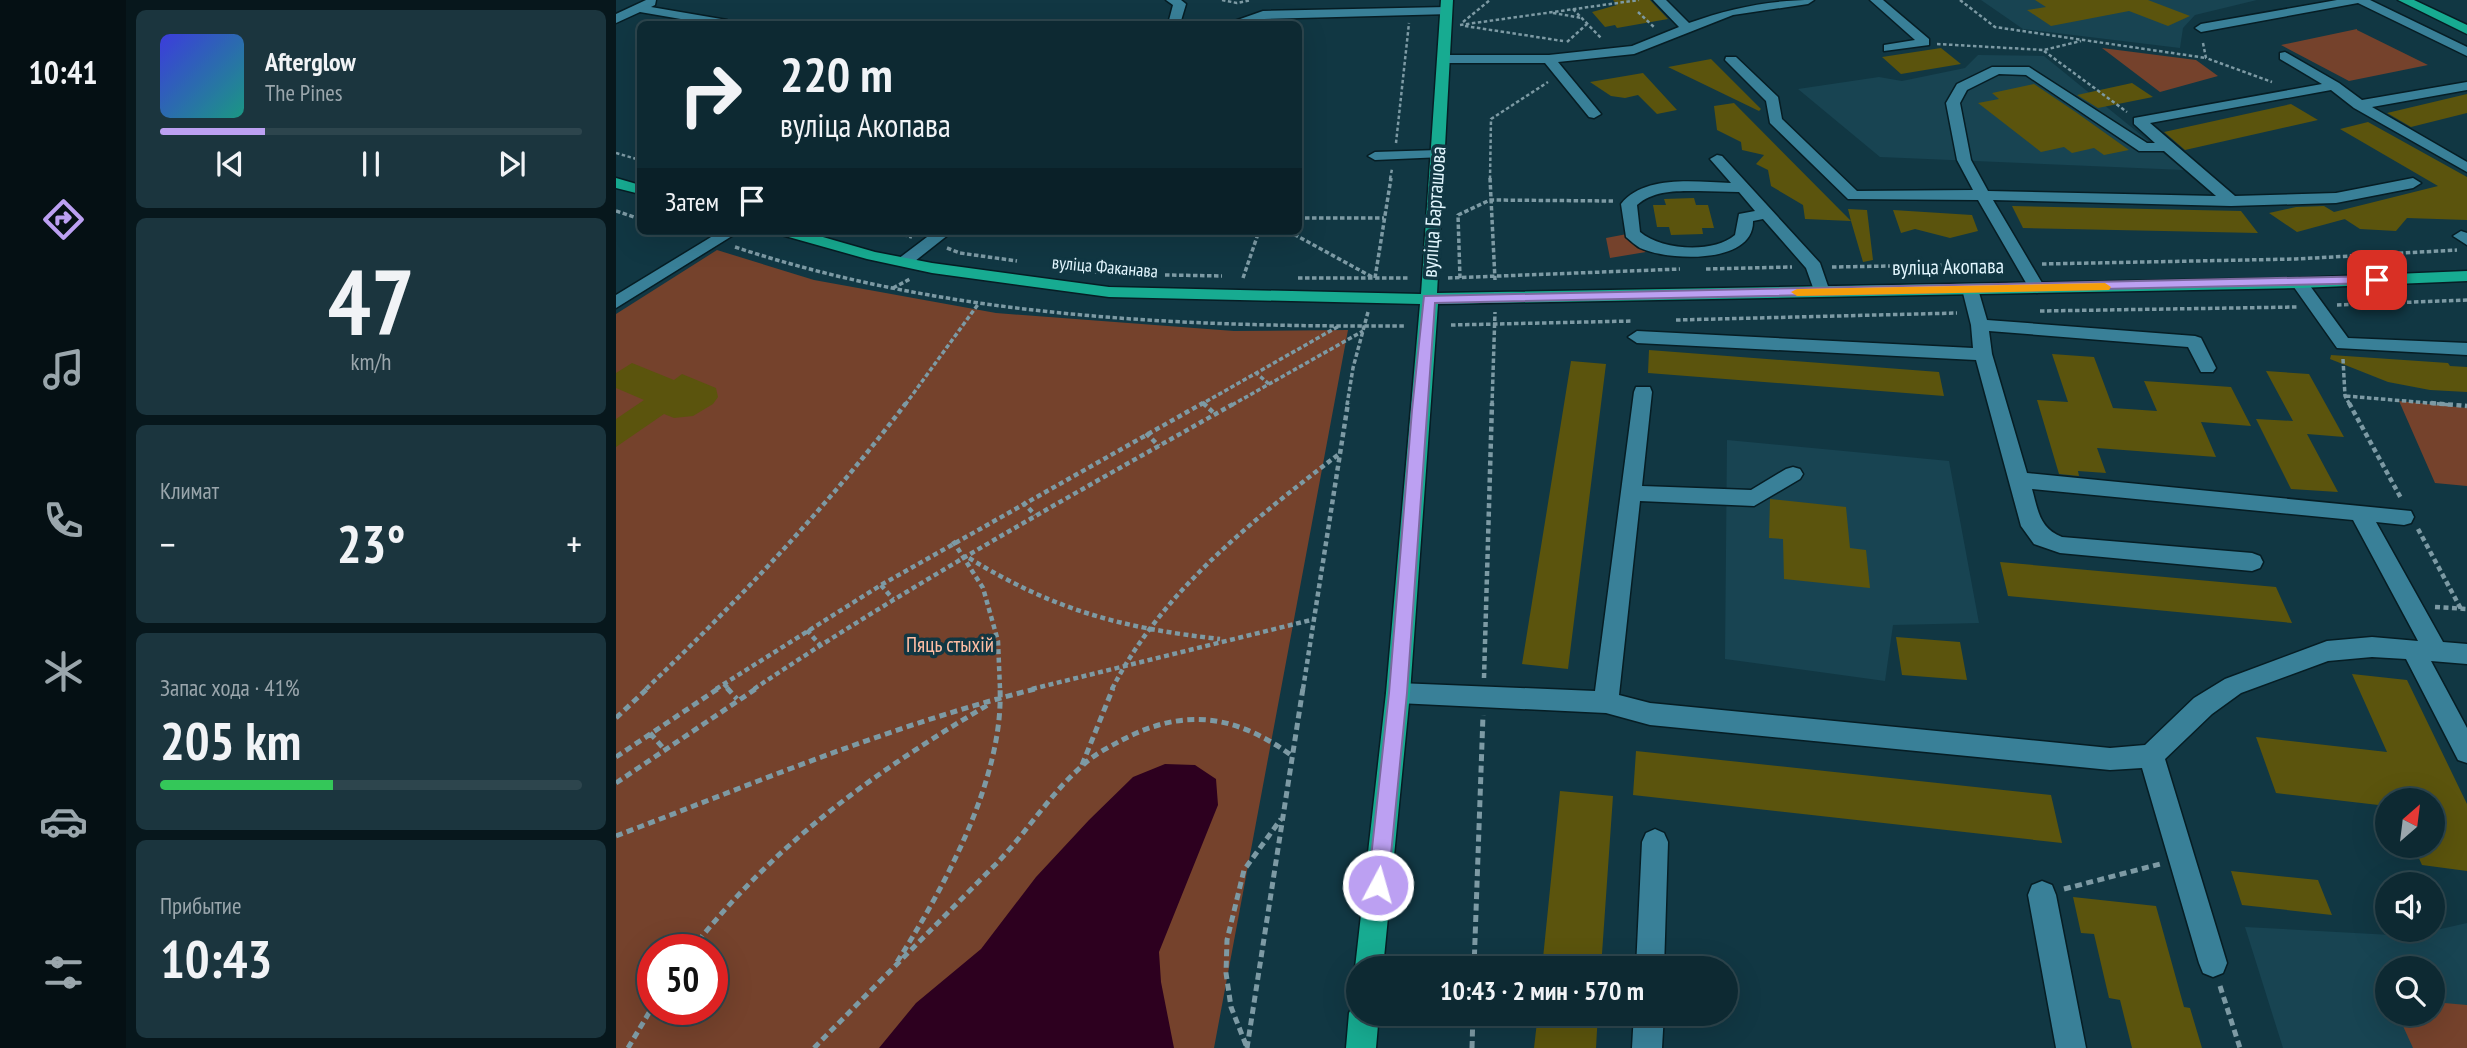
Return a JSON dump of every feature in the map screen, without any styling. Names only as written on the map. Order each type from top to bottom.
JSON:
[{"type":"main road","points":[[2404,0],[2467,30]]},
{"type":"main road","name":"вуліца Барташова","points":[[1370,956],[1398,693],[1419,410],[1429,326],[1447,6]]},
{"type":"main road","points":[[616,183],[637,189]]},
{"type":"main road","name":"вуліца Факанава","points":[[799,235],[904,262],[1108,292],[1370,300],[1429,299]]},
{"type":"main road","name":"вуліца Акопава","points":[[1429,299],[2299,283],[2467,276]]},
{"type":"main road","points":[[1361,1048],[1363,1026]]},
{"type":"lane","points":[[616,19],[656,0]]},
{"type":"lane","points":[[1171,0],[1180,4],[1174,21]]},
{"type":"lane","points":[[1659,0],[1687,28]]},
{"type":"lane","points":[[1445,59],[1549,59],[1594,51],[1634,51],[1731,12],[1808,0]]},
{"type":"lane","points":[[1876,0],[1925,42]]},
{"type":"lane","points":[[2201,28],[2359,0],[2467,52]]},
{"type":"lane","points":[[1242,21],[1264,15],[1447,6]]},
{"type":"lane","points":[[639,8],[710,21]]},
{"type":"lane","points":[[1888,48],[1925,42]]},
{"type":"lane","points":[[2285,56],[2359,105],[2467,168]]},
{"type":"lane","points":[[1549,59],[1594,114]]},
{"type":"lane","points":[[1731,60],[1773,100],[1775,120],[1853,196],[1983,195],[2231,201],[2336,198],[2413,183]]},
{"type":"lane","points":[[2037,288],[1964,160],[1953,103],[1962,87],[1997,70],[2029,71],[2144,148],[2168,146]]},
{"type":"lane","points":[[2139,121],[2334,86]]},
{"type":"lane","points":[[2359,105],[2467,86]]},
{"type":"lane","points":[[2139,121],[2231,201]]},
{"type":"lane","points":[[1375,156],[1438,153]]},
{"type":"lane","points":[[1717,159],[1814,267],[1822,292]]},
{"type":"lane","points":[[1742,188],[1663,188],[1645,191],[1629,204],[1632,234],[1645,244],[1665,249],[1724,248],[1739,241],[1746,230],[1745,217],[1766,214]]},
{"type":"lane","points":[[616,303],[726,235]]},
{"type":"lane","points":[[904,262],[936,235]]},
{"type":"lane","points":[[2299,283],[2343,344],[2467,349]]},
{"type":"lane","points":[[1970,289],[1980,325],[1983,354],[2032,526],[2042,538],[2060,545],[2252,562]]},
{"type":"lane","points":[[1980,325],[2195,342],[2207,368]]},
{"type":"lane","points":[[1637,337],[1983,354]]},
{"type":"lane","points":[[1606,702],[1643,391]]},
{"type":"lane","points":[[1631,493],[1754,498],[1794,474]]},
{"type":"lane","points":[[2019,480],[2360,513],[2406,513]]},
{"type":"lane","points":[[2360,513],[2425,650],[2467,752]]},
{"type":"lane","points":[[1398,693],[1606,702],[1650,715],[2110,758],[2151,756],[2203,706],[2233,686],[2327,650],[2372,647],[2467,654]]},
{"type":"lane","points":[[2151,756],[2213,963]]},
{"type":"lane","points":[[1650,956],[1655,842]]},
{"type":"lane","points":[[2042,895],[2071,1048]]},
{"type":"lane","points":[[1647,1048],[1648,1026]]},
{"type":"path","points":[[1222,0],[1237,3],[1251,0]]},
{"type":"path","points":[[1459,25],[1490,0]]},
{"type":"path","points":[[1459,25],[1639,0]]},
{"type":"path","points":[[1960,0],[1995,27],[2206,58],[2301,92]]},
{"type":"path","points":[[1459,25],[1567,42],[1594,51],[1607,45],[1572,8]]},
{"type":"path","points":[[1549,12],[1582,18]]},
{"type":"path","points":[[1638,12],[1661,33]]},
{"type":"path","points":[[1567,42],[1587,24]]},
{"type":"path","points":[[2201,28],[2206,58]]},
{"type":"path","points":[[1925,42],[1949,47],[2044,50],[2085,40]]},
{"type":"path","points":[[2044,50],[2139,121]]},
{"type":"path","points":[[1495,288],[1490,200],[1491,119],[1561,74]]},
{"type":"path","points":[[616,153],[637,159]]},
{"type":"path","points":[[1461,278],[1458,215],[1490,200],[1631,201]]},
{"type":"path","points":[[616,211],[637,218]]},
{"type":"path","points":[[1302,218],[1384,218]]},
{"type":"path","points":[[938,235],[960,253],[1026,262]]},
{"type":"path","points":[[1256,278],[1243,278],[1258,235]]},
{"type":"path","points":[[1295,235],[1375,278]]},
{"type":"path","points":[[1704,269],[2295,260],[2467,250]]},
{"type":"path","points":[[1447,278],[1690,269]]},
{"type":"path","points":[[1092,271],[1129,275]]},
{"type":"path","points":[[1153,275],[1230,277]]},
{"type":"path","points":[[1296,278],[1409,278]]},
{"type":"path","points":[[2448,294],[2455,300]]},
{"type":"path","points":[[616,718],[702,635],[790,544],[901,412],[979,303]]},
{"type":"path","points":[[1474,956],[1495,308]]},
{"type":"path","points":[[1247,1048],[1353,368],[1368,311]]},
{"type":"path","points":[[616,757],[807,630],[953,541],[1339,326]]},
{"type":"path","points":[[616,783],[737,699],[965,555],[1363,331]]},
{"type":"path","points":[[2343,344],[2345,396],[2406,513],[2461,609]]},
{"type":"path","points":[[1255,372],[1269,384]]},
{"type":"path","points":[[2345,396],[2467,406]]},
{"type":"path","points":[[1202,402],[1215,414]]},
{"type":"path","points":[[1146,433],[1159,446]]},
{"type":"path","points":[[1082,765],[1107,700],[1127,665],[1189,585],[1229,543],[1340,453]]},
{"type":"path","points":[[1023,502],[1035,515]]},
{"type":"path","points":[[890,971],[925,918],[970,826],[992,760],[1001,697],[993,624],[983,590],[965,555],[953,541]]},
{"type":"path","points":[[965,555],[1016,587],[1063,609],[1096,620],[1152,631],[1224,640]]},
{"type":"path","points":[[881,584],[893,599]]},
{"type":"path","points":[[616,836],[852,746],[1001,697],[1315,619]]},
{"type":"path","points":[[807,630],[820,645]]},
{"type":"path","points":[[724,684],[737,699]]},
{"type":"path","points":[[704,934],[741,890],[800,832],[887,768],[1001,697]]},
{"type":"path","points":[[818,1046],[1005,855],[1082,765],[1120,740],[1150,727],[1182,718],[1215,719],[1243,726],[1266,737],[1291,755]]},
{"type":"path","points":[[650,733],[664,749]]},
{"type":"path","points":[[1247,1048],[1231,1007],[1226,973],[1227,940],[1244,870],[1282,819]]},
{"type":"path","points":[[2042,895],[2182,858]]},
{"type":"path","points":[[2213,963],[2240,1048]]},
{"type":"path","points":[[628,1048],[642,1025]]},
{"type":"path","points":[[1472,1048],[1473,1026]]},
{"type":"shaded area","points":[[1981,0],[2257,0],[2195,15],[2183,28],[2180,48],[2023,29]]},
{"type":"shaded area","points":[[1978,55],[2044,56],[2184,170],[1880,157],[1798,89],[1879,77],[1902,81],[1965,68]]},
{"type":"shaded area","points":[[1727,440],[1949,461],[1979,623],[1893,625],[1885,681],[1725,659]]},
{"type":"shaded area","points":[[1165,764],[1195,765],[1216,779],[1218,805],[1159,952],[1161,982],[1174,1048],[879,1048],[916,1003],[981,949],[1036,877],[1089,820],[1133,777]]},
{"type":"shaded area","points":[[2467,923],[2467,1048],[2283,1048],[2245,927],[2375,934],[2375,942],[2445,942],[2445,928]]},
{"type":"green space","points":[[2357,29],[2428,65],[2349,81],[2281,45]]},
{"type":"green space","points":[[2102,48],[2196,60],[2218,76],[2160,92]]},
{"type":"green space","points":[[1627,234],[1646,252],[1610,258],[1606,238]]},
{"type":"green space","name":"Пяць стыхій","points":[[717,250],[814,280],[996,313],[1234,331],[1348,330],[1214,1048],[616,1048],[616,314]]},
{"type":"green space","points":[[2399,401],[2467,408],[2467,486],[2435,483]]},
{"type":"green space","points":[[2445,1003],[2467,1005],[2467,1048],[2413,1048],[2403,1026],[2445,1026]]},
{"type":"building","points":[[1613,0],[1650,0],[1668,19],[1617,28],[1615,25],[1605,27],[1592,12],[1617,5]]},
{"type":"building","points":[[2035,0],[2148,0],[2190,16],[2168,26],[2129,11],[2051,26],[2027,10],[2046,7]]},
{"type":"building","points":[[1941,48],[1961,64],[1901,74],[1882,57]]},
{"type":"building","points":[[1711,59],[1761,109],[1759,111],[1668,67]]},
{"type":"building","points":[[1643,73],[1677,110],[1657,114],[1638,95],[1625,98],[1611,96],[1590,82]]},
{"type":"building","points":[[2132,83],[2153,97],[2098,108],[2077,95]]},
{"type":"building","points":[[2034,84],[2129,150],[2104,155],[2094,148],[2072,153],[2064,147],[2041,152],[1978,103],[1999,99],[1992,93]]},
{"type":"building","points":[[2467,94],[2467,113],[2411,127],[2387,113]]},
{"type":"building","points":[[1734,103],[1851,221],[1805,219],[1803,205],[1771,186],[1768,170],[1756,164],[1764,155],[1742,150],[1741,142],[1717,130],[1714,106]]},
{"type":"building","points":[[2291,104],[2318,120],[2185,150],[2164,132]]},
{"type":"building","points":[[2368,122],[2467,177],[2467,220],[2407,218],[2396,231],[2360,229],[2345,219],[2297,232],[2269,213],[2296,207],[2324,206],[2334,212],[2438,186],[2340,129]]},
{"type":"building","points":[[1694,198],[1696,205],[1708,205],[1714,228],[1702,228],[1703,234],[1671,235],[1669,227],[1657,227],[1653,205],[1666,205],[1664,199]]},
{"type":"building","points":[[2012,206],[2241,211],[2258,233],[2023,228]]},
{"type":"building","points":[[1848,209],[1867,210],[1873,260],[1863,262]]},
{"type":"building","points":[[1893,210],[1972,215],[1978,231],[1950,238],[1915,229],[1901,233]]},
{"type":"building","points":[[1649,350],[1939,372],[1944,396],[1648,373]]},
{"type":"building","points":[[2052,354],[2094,357],[2113,408],[2157,411],[2144,381],[2231,387],[2251,426],[2201,422],[2216,457],[2097,448],[2106,473],[2078,471],[2079,476],[2059,474],[2037,400],[2068,402]]},
{"type":"building","points":[[2331,355],[2448,363],[2450,366],[2467,367],[2467,392],[2430,390],[2388,382],[2330,359]]},
{"type":"building","points":[[1571,361],[1606,364],[1568,669],[1522,664]]},
{"type":"building","points":[[632,363],[674,380],[682,374],[716,388],[718,397],[713,404],[693,416],[674,418],[664,414],[616,447],[616,419],[644,400],[616,388],[616,373]]},
{"type":"building","points":[[2266,371],[2309,374],[2344,437],[2307,434],[2338,492],[2291,489],[2256,419],[2293,421]]},
{"type":"building","points":[[1770,499],[1846,507],[1850,548],[1866,550],[1870,588],[1784,579],[1783,539],[1769,538]]},
{"type":"building","points":[[2000,562],[2276,587],[2292,623],[2008,596]]},
{"type":"building","points":[[1896,637],[1960,642],[1967,680],[1902,675]]},
{"type":"building","points":[[2352,674],[2407,680],[2467,804],[2467,871],[2422,865],[2419,858],[2445,858],[2445,788],[2375,788],[2375,805],[2276,793],[2256,737],[2387,752]]},
{"type":"building","points":[[1636,751],[2051,795],[2062,843],[1633,795]]},
{"type":"building","points":[[1560,791],[1613,796],[1602,956],[1543,956]]},
{"type":"building","points":[[2231,871],[2318,880],[2332,915],[2242,905]]},
{"type":"building","points":[[2073,897],[2156,906],[2184,1007],[2190,1008],[2202,1048],[2132,1048],[2120,1000],[2109,998],[2094,934],[2081,933]]},
{"type":"building","points":[[1537,1026],[1597,1026],[1596,1048],[1534,1048]]},
{"type":"slow traffic","points":[[1797,292],[2105,287]]},
{"type":"route","points":[[1378,885],[1398,693],[1419,410],[1429,326],[1429,299],[2377,280]]}]
